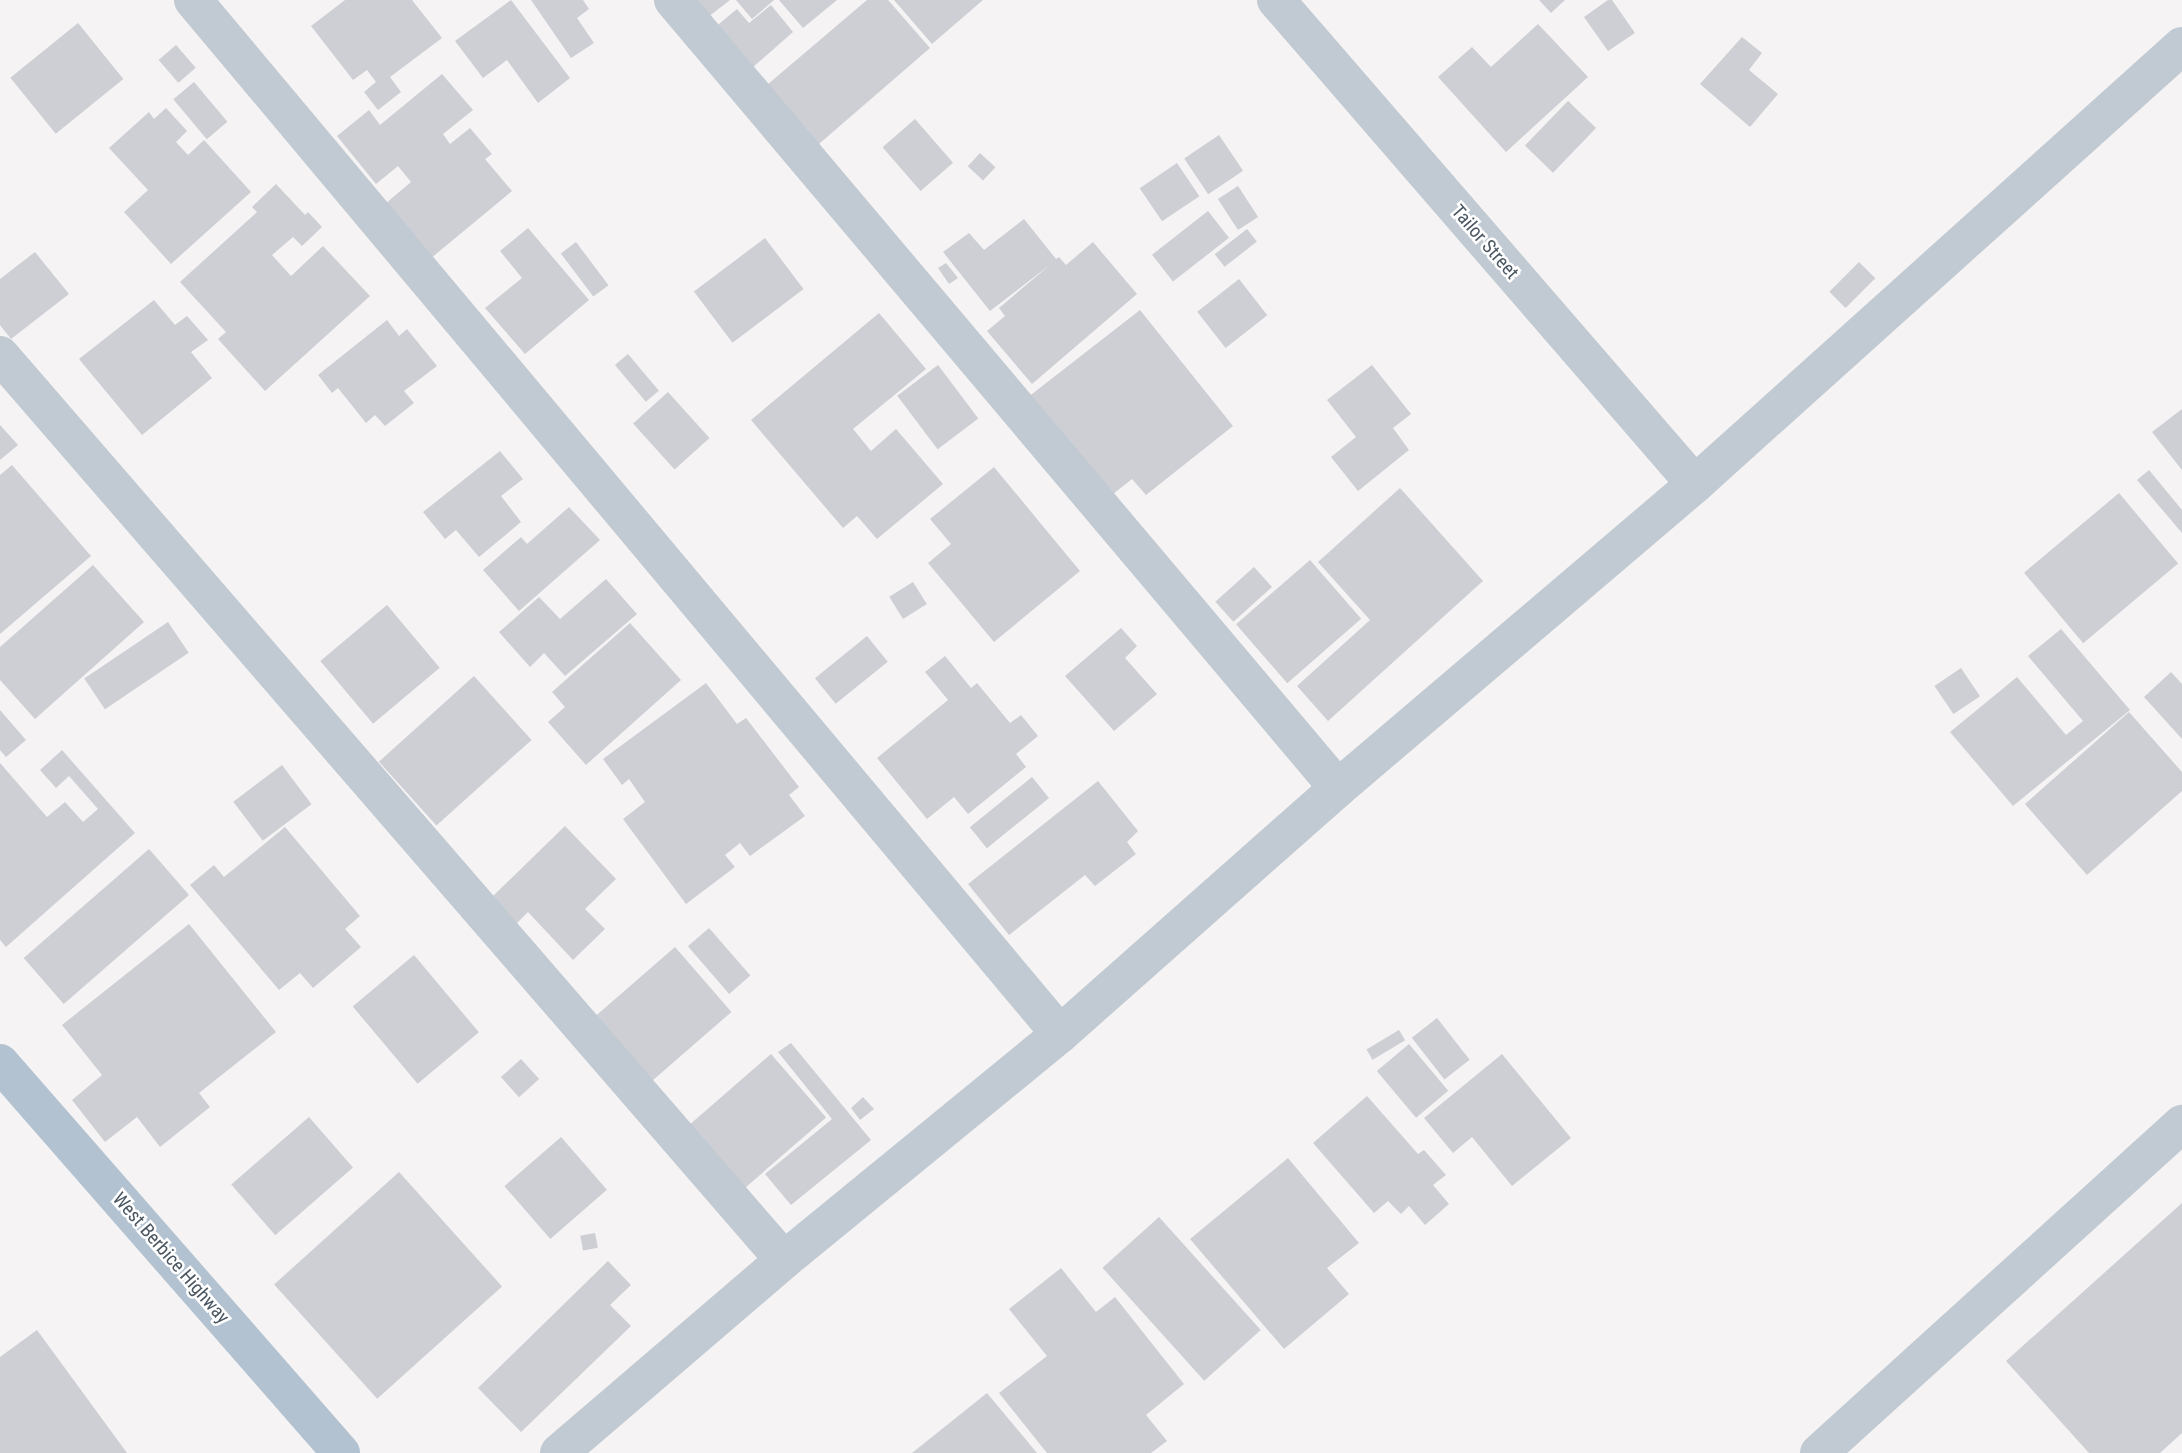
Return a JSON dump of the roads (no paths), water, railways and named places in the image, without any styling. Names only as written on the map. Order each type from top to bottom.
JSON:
[{"type":"main road","name":"West Berbice Highway","points":[[0,1063],[341,1453]]},
{"type":"street","points":[[193,0],[1060,1034]]},
{"type":"street","points":[[673,0],[1338,788]]},
{"type":"street","name":"Tailor Street","points":[[1276,0],[1695,484]]},
{"type":"street","points":[[559,1453],[784,1260],[1060,1034],[1338,788],[1695,484],[2182,46]]},
{"type":"street","points":[[0,355],[784,1260]]},
{"type":"street","points":[[1819,1453],[2182,1124]]}]
